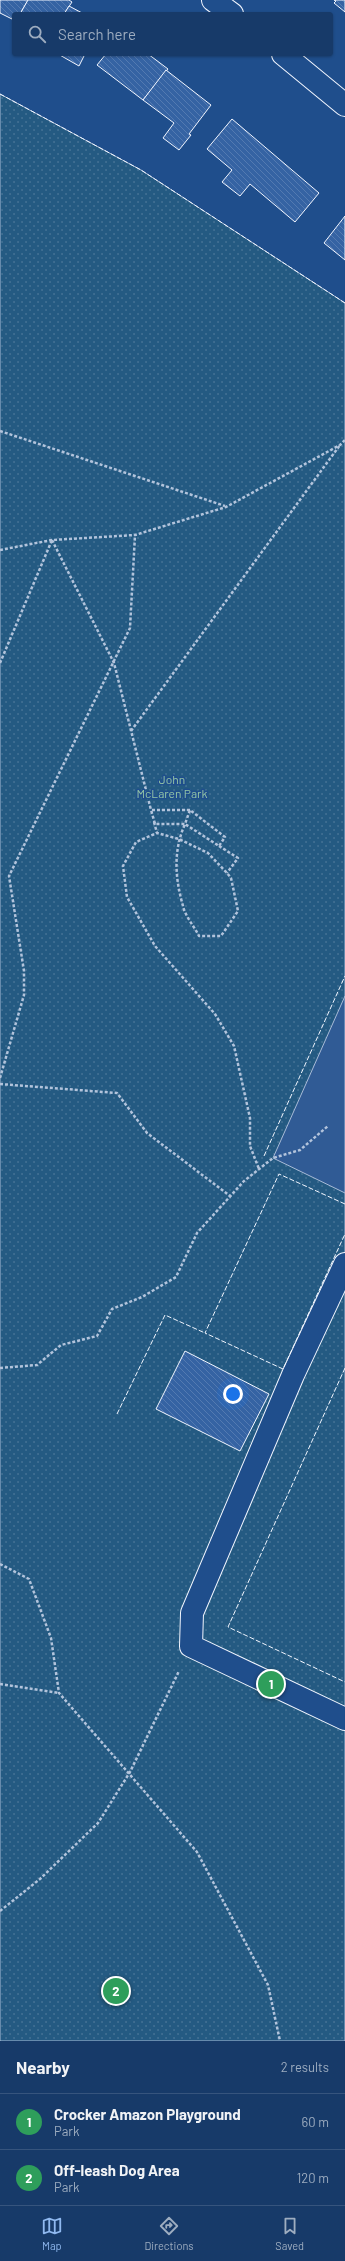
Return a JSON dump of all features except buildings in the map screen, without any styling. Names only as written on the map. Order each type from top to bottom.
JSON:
[{"type":"street","points":[[213,0],[229,12]]},
{"type":"street","points":[[284,56],[345,105]]},
{"type":"street","points":[[345,1264],[293,1375],[192,1613],[191,1646],[345,1720]]},
{"type":"path","points":[[0,431],[226,506]]},
{"type":"path","points":[[0,550],[52,540],[135,535],[226,506],[345,440]]},
{"type":"path","points":[[131,731],[340,444]]},
{"type":"path","points":[[0,1078],[24,994],[24,972],[10,876],[130,628],[135,535]]},
{"type":"path","points":[[0,663],[52,540]]},
{"type":"path","points":[[52,540],[114,663],[157,833]]},
{"type":"path","points":[[151,810],[190,810],[225,837],[220,846]]},
{"type":"path","points":[[190,810],[179,839],[175,861],[183,907],[199,936],[221,936],[238,911],[231,878],[208,853],[179,839],[157,833],[136,842],[123,866],[127,897],[155,946],[215,1014],[234,1046],[250,1118],[250,1146],[259,1169]]},
{"type":"path","points":[[155,824],[185,824],[238,858],[227,873]]},
{"type":"path","points":[[0,1084],[117,1093],[147,1133],[230,1196]]},
{"type":"path","points":[[0,1368],[37,1365],[61,1345],[97,1336],[112,1309],[142,1297],[176,1277],[197,1233],[230,1196],[259,1169],[273,1158],[300,1150],[328,1126]]},
{"type":"path","points":[[0,1564],[29,1579],[51,1638],[59,1693],[130,1772],[197,1852],[268,1985],[280,2041]]},
{"type":"path","points":[[0,1911],[40,1879],[98,1823],[130,1772],[191,1646]]},
{"type":"path","points":[[0,1684],[59,1693]]},
{"type":"green space","name":"John McLaren Park","points":[[0,94],[141,170],[345,303],[345,2041],[0,2041]]},
{"type":"shaded area","points":[[345,996],[345,1193],[273,1158]]},
{"type":"fence","points":[[0,94],[141,170],[345,303]]},
{"type":"fence","points":[[264,1156],[345,976]]},
{"type":"fence","points":[[345,1204],[279,1174],[205,1333],[283,1369],[345,1234]]},
{"type":"fence","points":[[117,1414],[165,1315],[205,1333]]},
{"type":"fence","points":[[345,1368],[228,1627],[345,1682]]},
{"type":"place","name":"Crocker Amazon Playground","points":[[271,1684]]},
{"type":"place","name":"Off-leash Dog Area","points":[[116,1991]]}]
